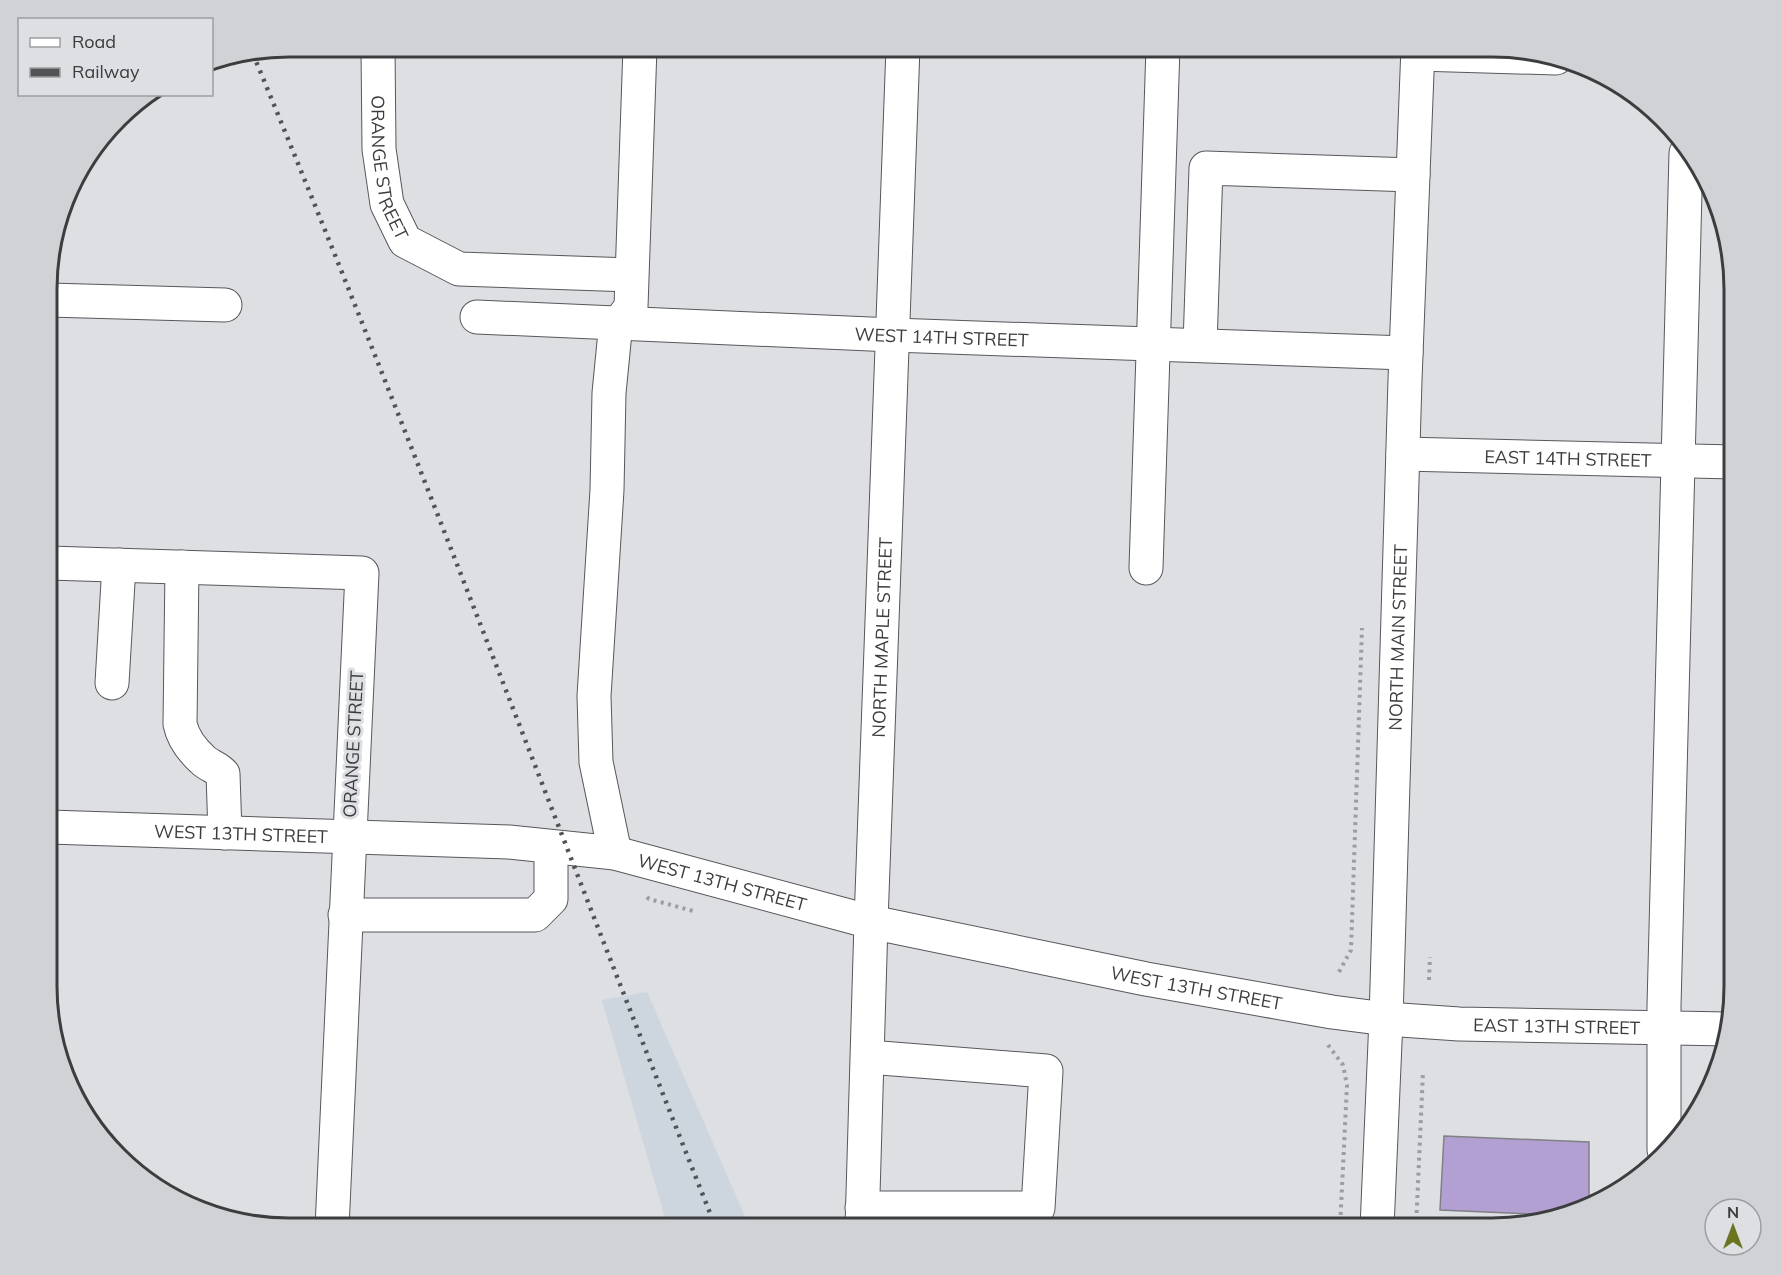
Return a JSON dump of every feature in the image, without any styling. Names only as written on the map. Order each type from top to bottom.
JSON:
[{"type":"street","name":"ORANGE STREET","points":[[378,57],[379,149],[387,204],[405,241],[459,269],[631,275]]},
{"type":"street","points":[[615,853],[596,762],[594,696],[607,490],[609,393],[615,332],[631,307],[640,57]]},
{"type":"street","name":"NORTH MAPLE STREET","points":[[862,1218],[903,57]]},
{"type":"street","points":[[1146,568],[1163,57]]},
{"type":"street","name":"NORTH MAIN STREET","points":[[1378,1218],[1418,57]]},
{"type":"street","points":[[1664,1141],[1664,1027],[1686,161]]},
{"type":"street","points":[[1200,345],[1206,168],[1413,174]]},
{"type":"street","points":[[551,272],[566,322]]},
{"type":"street","points":[[57,300],[225,305]]},
{"type":"street","name":"WEST 14TH STREET","points":[[477,317],[893,335],[1406,352]]},
{"type":"street","name":"EAST 14TH STREET","points":[[1403,454],[1724,462]]},
{"type":"street","name":"ORANGE STREET","points":[[57,563],[362,573],[332,1218]]},
{"type":"street","points":[[112,683],[118,565]]},
{"type":"street","points":[[182,567],[180,724],[182,735],[204,761],[223,774],[225,833]]},
{"type":"street","name":"WEST 13TH STREET","points":[[57,827],[509,842],[615,853],[871,922],[1146,979],[1332,1012],[1386,1019]]},
{"type":"street","points":[[345,915],[535,915],[551,899],[551,846]]},
{"type":"street","name":"EAST 13TH STREET","points":[[1386,1019],[1459,1023],[1720,1029]]},
{"type":"street","points":[[862,1218],[1038,1208],[1046,1071],[868,1057]]},
{"type":"path","points":[[1339,972],[1351,950],[1362,616]]},
{"type":"path","points":[[1429,980],[1430,957]]},
{"type":"path","points":[[1417,1218],[1423,1072]]},
{"type":"path","points":[[1340,1218],[1344,1148]]},
{"type":"shaded area","points":[[647,992],[746,1218],[665,1218],[602,1000]]},
{"type":"building","points":[[1444,1136],[1589,1142],[1589,1196],[1581,1200],[1535,1214],[1440,1210]]},
{"type":"railway","points":[[255,59],[429,493],[712,1218]]}]
